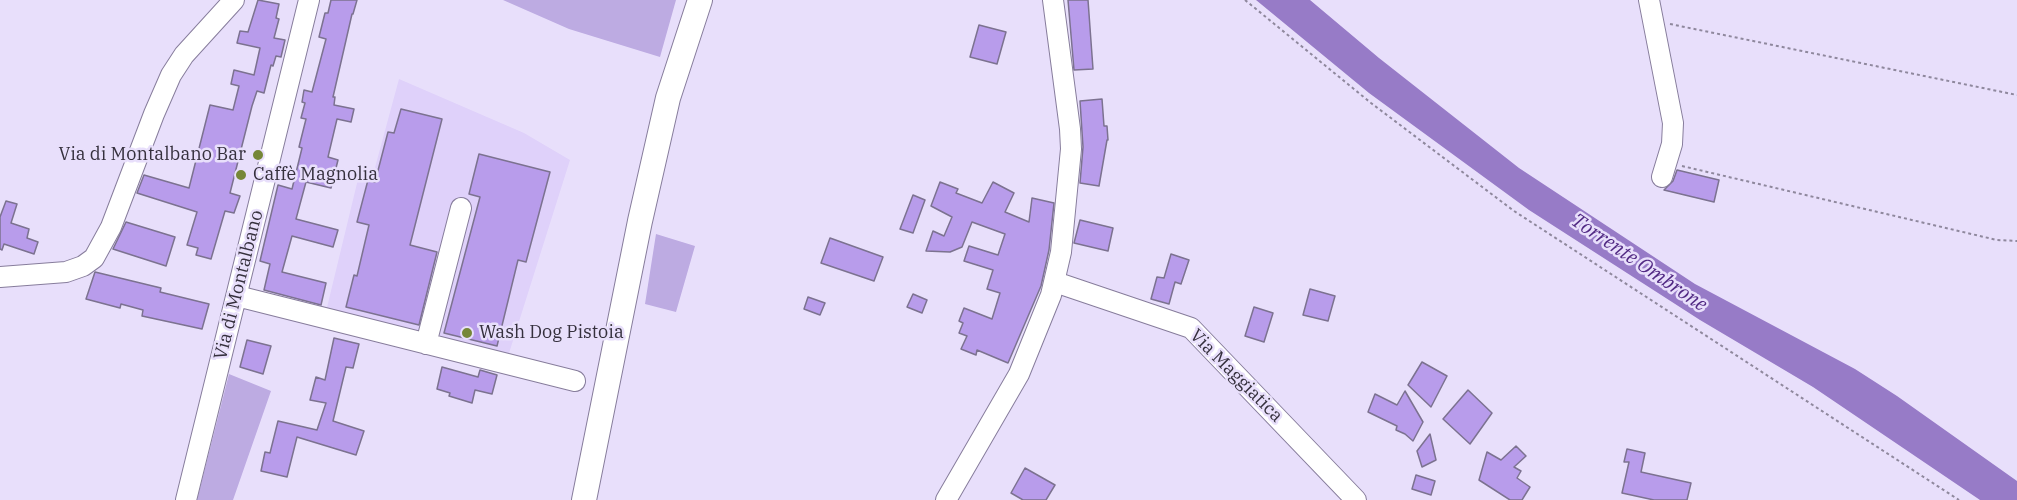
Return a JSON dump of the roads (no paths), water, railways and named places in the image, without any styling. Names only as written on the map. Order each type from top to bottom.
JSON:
[{"type":"main road","points":[[584,500],[640,220],[668,98],[700,0]]},
{"type":"street","points":[[0,276],[66,272],[83,266],[94,258],[111,227],[153,114],[171,75],[184,55],[234,0]]},
{"type":"street","name":"Via di Montalbano","points":[[186,500],[309,0]]},
{"type":"street","points":[[946,500],[1019,374],[1055,282],[1061,252],[1071,149],[1053,0]]},
{"type":"street","points":[[1649,0],[1673,123],[1672,144],[1664,169]]},
{"type":"street","points":[[426,344],[461,208]]},
{"type":"street","name":"Via Maggiatica","points":[[1055,282],[1185,324],[1191,328],[1356,500]]},
{"type":"street","points":[[237,296],[575,381]]},
{"type":"water","name":"Torrente Ombrone","points":[[1256,0],[1310,0],[1379,58],[1519,168],[1695,284],[1855,369],[1897,396],[2017,481],[2017,500],[1980,500],[1813,387],[1700,320],[1529,210],[1369,93]]},
{"type":"place","name":"Via di Montalbano Bar","points":[[258,155]]},
{"type":"place","name":"Caffè Magnolia","points":[[241,175]]},
{"type":"place","name":"Wash Dog Pistoia","points":[[467,333]]}]
